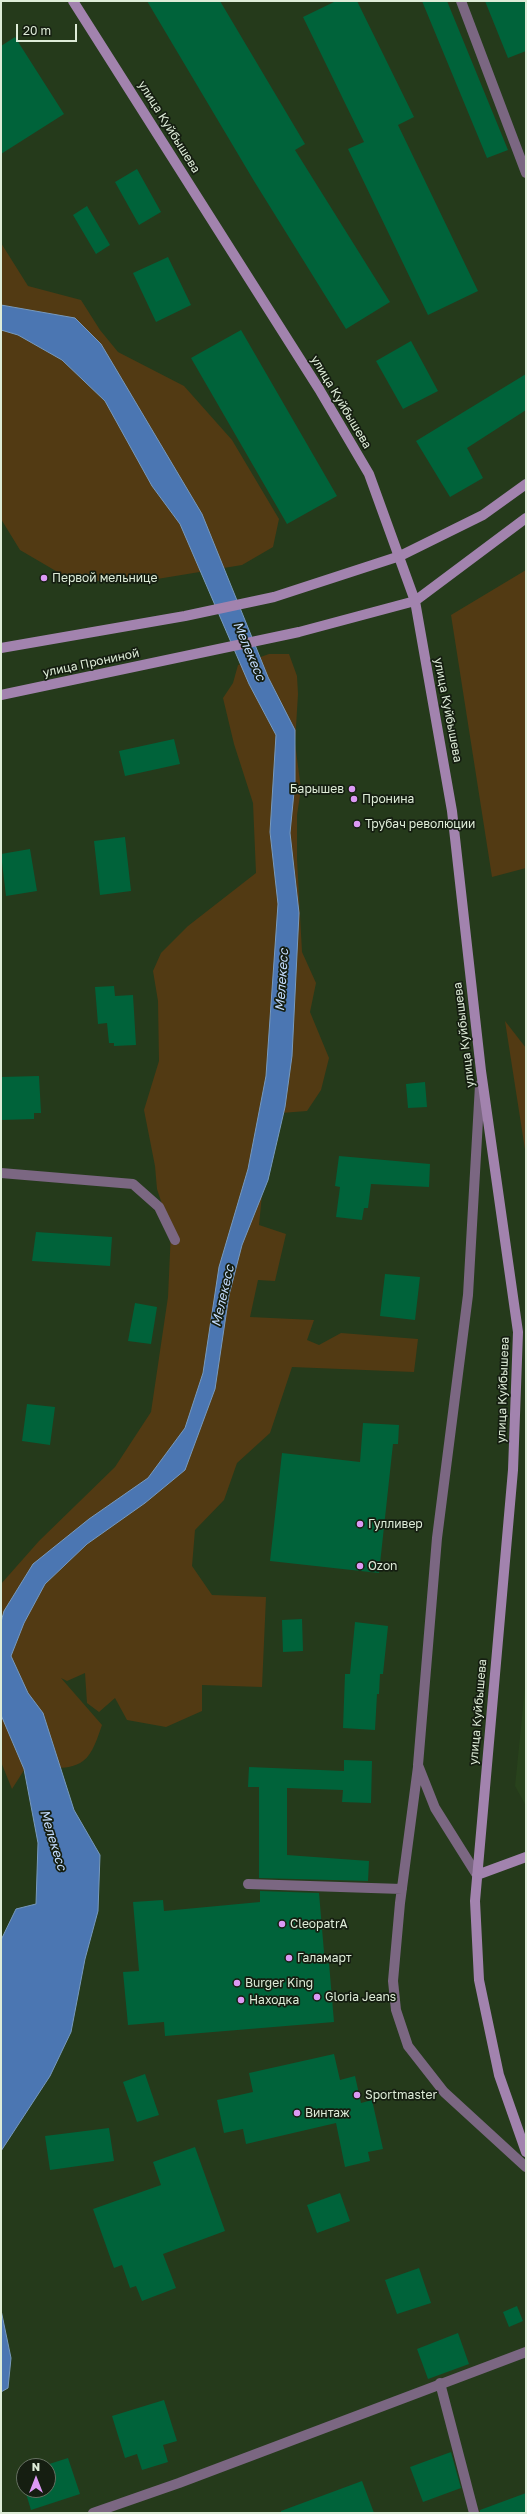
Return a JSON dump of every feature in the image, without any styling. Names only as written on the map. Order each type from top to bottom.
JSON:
[{"type":"main road","name":"улица Куйбышева","points":[[73,1],[315,382],[362,461],[369,474],[400,556],[415,601],[452,811],[481,1071],[508,1257],[519,1352],[513,1470],[477,1875],[476,1901],[479,1980],[499,2075],[526,2152]]},
{"type":"main road","points":[[1,648],[185,616],[274,597],[400,556],[483,515],[526,484]]},
{"type":"main road","points":[[415,601],[526,518]]},
{"type":"main road","name":"улица Прониной","points":[[1,695],[282,636],[415,601]]},
{"type":"main road","points":[[477,1875],[526,1857]]},
{"type":"street","points":[[461,1],[526,173]]},
{"type":"street","points":[[481,1071],[468,1295],[437,1538],[418,1765],[402,1889],[393,1981],[396,2010],[408,2046],[444,2092],[526,2167]]},
{"type":"street","points":[[1,1173],[133,1184],[159,1207],[175,1240]]},
{"type":"street","points":[[418,1765],[435,1808],[477,1875]]},
{"type":"street","points":[[248,1884],[402,1889]]},
{"type":"street","points":[[93,2513],[179,2483],[440,2383],[526,2352]]},
{"type":"street","points":[[440,2383],[474,2513]]},
{"type":"shaded area","points":[[1,243],[28,286],[81,300],[100,330],[118,352],[184,386],[232,440],[279,519],[273,547],[242,565],[145,581],[73,581],[20,550],[1,519]]},
{"type":"shaded area","points":[[526,570],[526,868],[492,877],[451,615]]},
{"type":"shaded area","points":[[269,654],[289,654],[297,676],[298,694],[295,743],[301,789],[297,815],[297,859],[302,952],[316,983],[310,1012],[329,1058],[321,1090],[307,1111],[281,1113],[265,1165],[259,1225],[286,1234],[275,1281],[258,1280],[250,1317],[314,1320],[307,1340],[319,1345],[341,1333],[418,1339],[414,1372],[292,1367],[270,1433],[237,1463],[224,1500],[195,1530],[192,1566],[212,1595],[266,1597],[262,1687],[202,1685],[202,1711],[166,1727],[127,1720],[115,1698],[99,1712],[87,1703],[85,1673],[67,1681],[61,1678],[102,1725],[95,1744],[87,1758],[70,1767],[26,1767],[12,1789],[1,1762],[1,1584],[39,1541],[115,1467],[151,1412],[168,1297],[171,1231],[157,1189],[155,1166],[144,1110],[159,1061],[158,1001],[153,971],[161,953],[188,926],[256,873],[253,803],[234,744],[223,698],[233,683],[238,665]]},
{"type":"shaded area","points":[[505,1021],[526,1048],[526,1156]]},
{"type":"shaded area","points":[[526,1678],[526,1806],[515,1786]]},
{"type":"water","name":"Мелекесс","points":[[1,305],[75,318],[101,344],[202,514],[268,677],[295,730],[295,782],[290,833],[299,913],[292,1056],[285,1107],[268,1180],[242,1245],[229,1295],[215,1389],[185,1470],[145,1503],[87,1544],[45,1584],[24,1623],[11,1656],[28,1693],[43,1713],[74,1810],[100,1855],[98,1911],[85,1959],[71,2032],[50,2076],[1,2151],[1,1940],[16,1909],[36,1904],[38,1843],[24,1769],[1,1715],[1,1622],[4,1611],[33,1564],[89,1519],[148,1478],[185,1428],[203,1373],[219,1267],[248,1169],[266,1076],[278,904],[270,832],[276,735],[249,684],[180,524],[152,486],[105,401],[62,360],[18,335],[1,330]]},
{"type":"water","points":[[1,2310],[11,2358],[8,2388],[1,2392]]},
{"type":"building","points":[[147,1],[220,1],[305,144],[295,150],[390,302],[346,329],[254,181]]},
{"type":"building","points":[[336,1],[357,1],[414,117],[398,125],[478,291],[428,315],[348,149],[364,142],[303,17]]},
{"type":"building","points":[[422,1],[447,1],[508,150],[487,158]]},
{"type":"building","points":[[485,1],[526,1],[526,51],[508,58]]},
{"type":"building","points":[[15,37],[64,114],[1,154],[1,46]]},
{"type":"building","points":[[137,169],[161,212],[139,225],[115,182]]},
{"type":"building","points":[[87,206],[110,245],[96,254],[73,215]]},
{"type":"building","points":[[168,257],[191,305],[156,322],[133,273]]},
{"type":"building","points":[[241,330],[337,496],[287,524],[191,358]]},
{"type":"building","points":[[411,341],[438,391],[403,409],[376,361]]},
{"type":"building","points":[[526,374],[526,410],[467,448],[483,478],[450,497],[416,441]]},
{"type":"building","points":[[174,739],[180,764],[125,776],[119,751]]},
{"type":"building","points":[[125,837],[131,891],[100,895],[94,841]]},
{"type":"building","points":[[30,849],[37,891],[6,896],[1,854]]},
{"type":"building","points":[[114,986],[115,996],[133,995],[136,1045],[114,1046],[114,1043],[109,1043],[107,1023],[98,1024],[95,987]]},
{"type":"building","points":[[39,1076],[41,1113],[34,1113],[34,1119],[1,1120],[1,1077]]},
{"type":"building","points":[[425,1082],[427,1107],[408,1108],[406,1084]]},
{"type":"building","points":[[339,1156],[430,1164],[429,1187],[371,1184],[368,1208],[364,1208],[362,1220],[336,1217],[340,1187],[335,1186]]},
{"type":"building","points":[[36,1232],[112,1237],[110,1266],[32,1261]]},
{"type":"building","points":[[385,1274],[420,1277],[415,1320],[380,1316]]},
{"type":"building","points":[[135,1303],[157,1307],[151,1344],[128,1341]]},
{"type":"building","points":[[27,1404],[55,1407],[50,1445],[22,1441]]},
{"type":"building","points":[[363,1423],[399,1425],[398,1444],[393,1444],[379,1573],[270,1561],[282,1453],[360,1462]]},
{"type":"building","points":[[302,1619],[303,1651],[283,1652],[282,1620]]},
{"type":"building","points":[[355,1622],[388,1626],[383,1674],[380,1674],[379,1694],[377,1694],[375,1730],[343,1728],[345,1674],[350,1674]]},
{"type":"building","points":[[344,1760],[372,1761],[371,1803],[342,1802],[343,1790],[287,1788],[287,1855],[369,1861],[368,1881],[259,1878],[259,1787],[248,1787],[249,1767],[344,1771]]},
{"type":"building","points":[[260,1891],[319,1893],[325,1964],[329,1963],[334,2022],[165,2036],[164,2022],[128,2025],[123,1972],[139,1971],[133,1902],[163,1900],[164,1911],[260,1902]]},
{"type":"building","name":"Винтаж","points":[[334,2054],[340,2080],[355,2076],[361,2103],[372,2100],[383,2149],[368,2152],[370,2161],[345,2167],[336,2123],[246,2144],[243,2129],[224,2133],[217,2100],[253,2092],[249,2073]]},
{"type":"building","points":[[145,2074],[159,2115],[137,2122],[123,2082]]},
{"type":"building","points":[[109,2128],[114,2161],[50,2170],[45,2136]]},
{"type":"building","points":[[195,2147],[225,2231],[163,2254],[176,2288],[142,2301],[136,2286],[130,2288],[122,2265],[114,2268],[93,2209],[161,2185],[153,2162]]},
{"type":"building","points":[[340,2193],[350,2221],[317,2233],[307,2205]]},
{"type":"building","points":[[419,2268],[431,2303],[397,2314],[385,2280]]},
{"type":"building","points":[[517,2306],[523,2321],[509,2327],[503,2312]]},
{"type":"building","points":[[458,2333],[469,2364],[428,2379],[417,2349]]},
{"type":"building","points":[[164,2400],[177,2441],[163,2445],[168,2462],[142,2470],[137,2454],[125,2458],[112,2416]]},
{"type":"building","points":[[451,2452],[461,2488],[423,2502],[410,2467]]},
{"type":"building","points":[[68,2458],[80,2494],[31,2510],[27,2498],[56,2498],[56,2462]]},
{"type":"building","points":[[362,2481],[374,2513],[281,2513],[281,2511]]},
{"type":"building","points":[[526,2493],[526,2513],[480,2513],[480,2510]]},
{"type":"place","name":"Первой мельнице","points":[[44,578]]},
{"type":"place","name":"Барышев","points":[[352,789]]},
{"type":"place","name":"Пронина","points":[[354,799]]},
{"type":"place","name":"Трубач революции","points":[[357,824]]},
{"type":"place","name":"Гулливер","points":[[360,1524]]},
{"type":"place","name":"Ozon","points":[[360,1566]]},
{"type":"place","name":"CleopatrA","points":[[282,1924]]},
{"type":"place","name":"Галамарт","points":[[289,1958]]},
{"type":"place","name":"Burger King","points":[[237,1983]]},
{"type":"place","name":"Gloria Jeans","points":[[317,1997]]},
{"type":"place","name":"Находка","points":[[241,2000]]},
{"type":"place","name":"Sportmaster","points":[[357,2095]]},
{"type":"place","name":"Винтаж","points":[[297,2113]]}]
